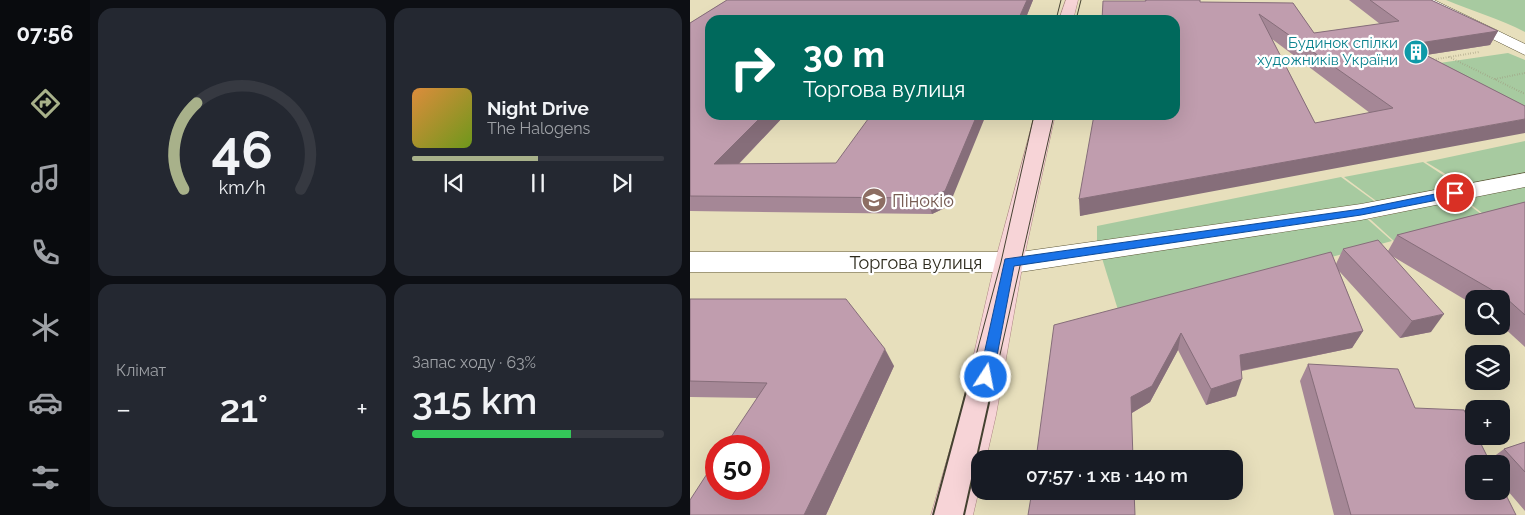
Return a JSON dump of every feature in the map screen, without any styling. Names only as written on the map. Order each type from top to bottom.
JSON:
[{"type":"main road","points":[[1068,15],[1072,0]]},
{"type":"main road","points":[[952,515],[1015,262],[1044,120]]},
{"type":"street","points":[[1424,0],[1521,48]]},
{"type":"street","name":"Торгова вулиця","points":[[690,262],[1015,262],[1361,212],[1525,180]]},
{"type":"path","points":[[1425,61],[1521,48]]},
{"type":"path","points":[[1449,57],[1525,94]]},
{"type":"path","points":[[1494,79],[1525,73]]},
{"type":"green space","points":[[1446,0],[1525,0],[1525,32],[1506,23]]},
{"type":"green space","points":[[1508,53],[1525,60],[1525,120],[1426,65]]},
{"type":"green space","points":[[1525,141],[1525,178],[1470,189],[1426,162]]},
{"type":"green space","points":[[1423,162],[1466,190],[1383,206],[1344,177]]},
{"type":"green space","points":[[1341,177],[1381,206],[1097,248],[1097,226]]},
{"type":"green space","points":[[1525,185],[1525,208],[1487,217],[1463,198]]},
{"type":"green space","points":[[1461,199],[1485,217],[1394,241],[1370,219]]},
{"type":"green space","points":[[1365,217],[1392,241],[1119,313],[1101,255]]},
{"type":"building","points":[[727,0],[1027,0],[1020,15],[705,15],[705,120],[758,120],[714,164],[836,163],[867,120],[975,120],[945,191],[927,198],[690,196],[690,23]]},
{"type":"building","points":[[1200,0],[1200,2],[1293,3],[1314,33],[1399,21],[1370,0],[1431,0],[1498,31],[1406,45],[1525,106],[1525,119],[1079,199],[1093,120],[1180,120],[1180,15],[1102,15],[1103,1]],"holes":[[[1259,14],[1393,108],[1315,123]]]},
{"type":"building","points":[[1525,202],[1525,315],[1510,302],[1510,290],[1492,290],[1397,235]]},
{"type":"building","points":[[1378,240],[1444,314],[1412,321],[1343,249]]},
{"type":"building","points":[[1331,252],[1363,331],[1240,355],[1242,379],[1211,389],[1181,333],[1152,386],[1131,397],[1133,450],[1037,450],[1054,325]]},
{"type":"building","points":[[690,299],[846,299],[885,349],[804,515],[690,515],[690,500],[705,477],[705,500],[770,500],[770,435],[732,435],[767,383],[690,381]]},
{"type":"building","points":[[1308,364],[1398,369],[1415,408],[1464,410],[1465,445],[1482,445],[1486,455],[1465,455],[1465,500],[1508,500],[1516,515],[1351,515]]},
{"type":"building","points":[[1525,442],[1525,472],[1510,455],[1504,449]]},
{"type":"building","points":[[1030,500],[1134,500],[1135,515],[1028,515]]},
{"type":"tram line","points":[[1057,15],[1061,0]]},
{"type":"tram line","points":[[1077,15],[1081,0]]},
{"type":"tram line","points":[[975,359],[1001,262],[1033,120]]},
{"type":"tram line","points":[[999,359],[1053,120]]},
{"type":"tram line","points":[[933,515],[975,358]]},
{"type":"tram line","points":[[964,515],[999,358]]},
{"type":"place","name":"Будинок спілки художників України","points":[[1416,52]]},
{"type":"place","name":"Пінокіо","points":[[874,200]]},
{"type":"route","points":[[986,377],[1009,262],[1020,262],[1361,212],[1455,193]]}]
